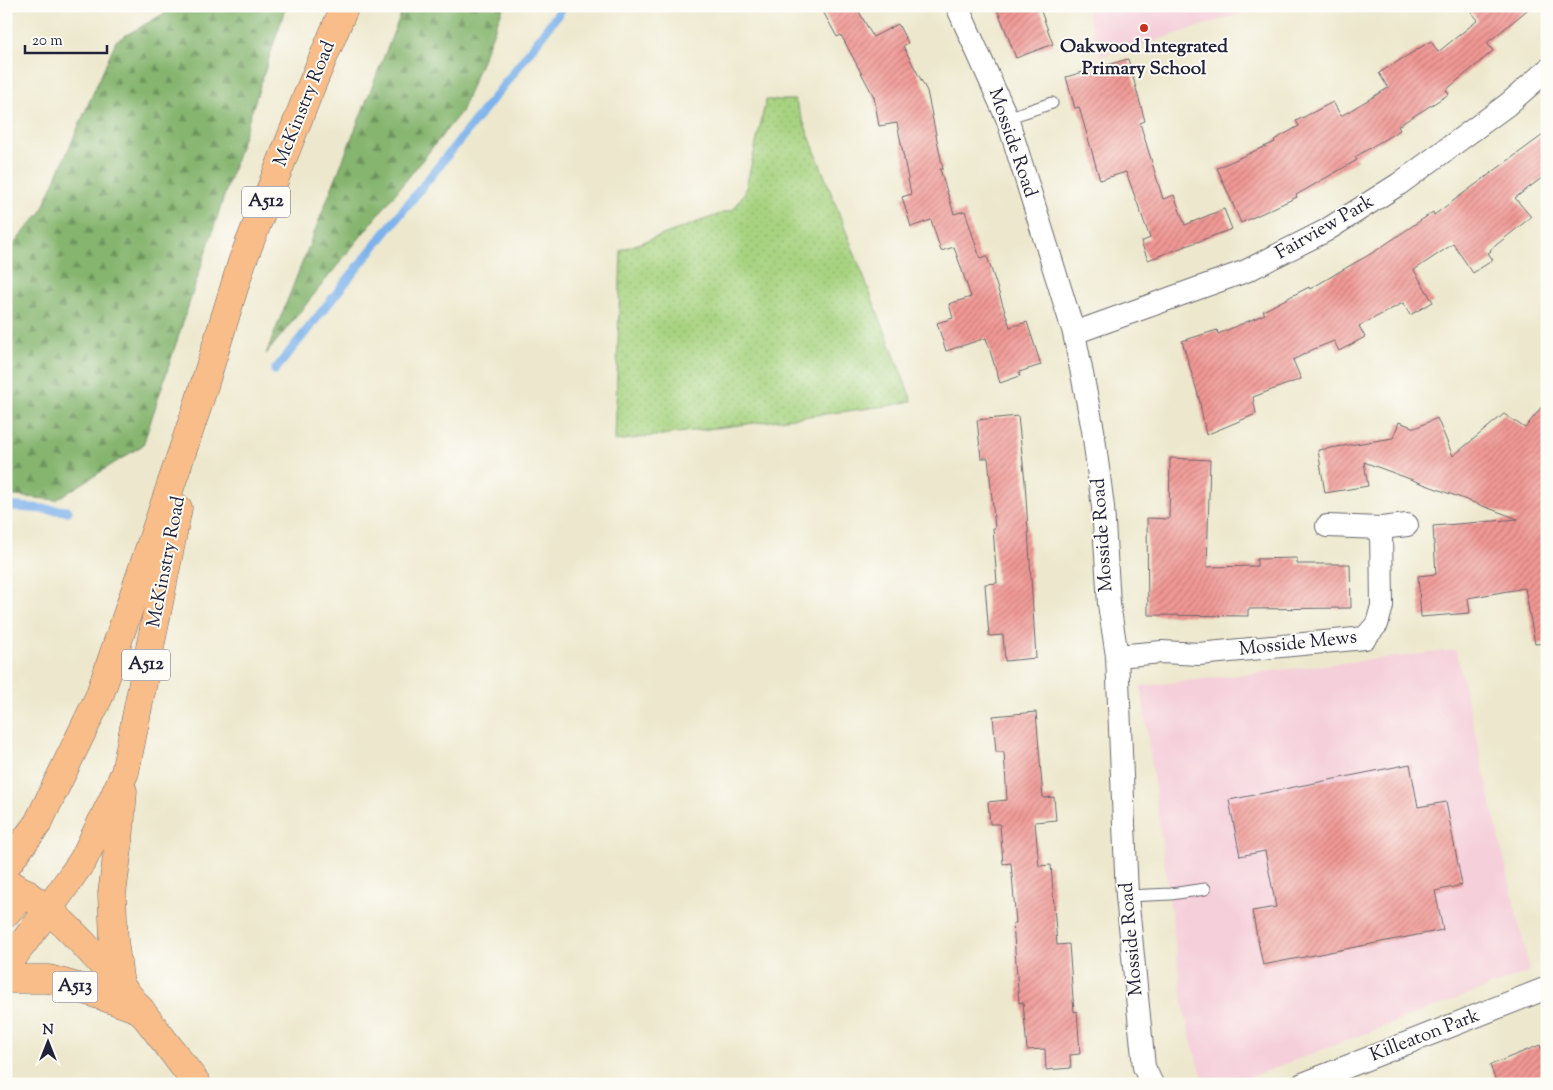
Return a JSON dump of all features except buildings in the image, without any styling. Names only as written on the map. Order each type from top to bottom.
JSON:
[{"type":"main road","name":"McKinstry Road","points":[[6,866],[38,823],[99,697],[199,402],[242,262],[344,6]]},
{"type":"main road","name":"McKinstry Road","points":[[6,962],[15,954],[83,860],[124,772],[199,402]]},
{"type":"main road","name":"A512","points":[[120,985],[114,941],[112,894],[120,840],[124,772]]},
{"type":"main road","points":[[6,913],[16,886],[67,926],[141,1010],[197,1084]]},
{"type":"main road","name":"A513","points":[[6,979],[49,979],[141,1010]]},
{"type":"street","name":"Mosside Road","points":[[957,6],[1007,118],[1074,333],[1093,430],[1103,507],[1108,604],[1117,656],[1127,896],[1144,1067],[1152,1084]]},
{"type":"street","name":"Fairview Park","points":[[1074,333],[1246,271],[1325,231],[1399,184],[1507,105],[1547,70]]},
{"type":"street","points":[[1327,526],[1381,528],[1407,525]]},
{"type":"street","name":"Mosside Mews","points":[[1117,656],[1162,652],[1199,654],[1365,638],[1378,624],[1382,606],[1381,528]]},
{"type":"street","name":"Killeaton Park","points":[[1303,1084],[1547,988]]},
{"type":"lane","points":[[1007,118],[1052,102]]},
{"type":"lane","points":[[1127,896],[1171,894],[1206,889]]},
{"type":"shaded area","name":"Oakwood Integrated Primary School","points":[[1085,6],[1265,6],[1101,56]]},
{"type":"shaded area","points":[[1456,650],[1530,971],[1232,1084],[1205,1084],[1192,1044],[1184,1010],[1141,686]]},
{"type":"green space","points":[[177,6],[286,6],[143,445],[56,500],[6,495],[6,253],[41,212],[116,41]]},
{"type":"green space","points":[[404,6],[504,6],[461,112],[266,354]]},
{"type":"green space","points":[[766,100],[795,100],[912,401],[894,405],[615,441],[621,250],[734,209],[745,192]]},
{"type":"waterway","points":[[275,370],[511,76],[564,6]]},
{"type":"waterway","points":[[6,506],[68,511]]},
{"type":"place","name":"Oakwood Integrated Primary School","points":[[1144,28]]}]
